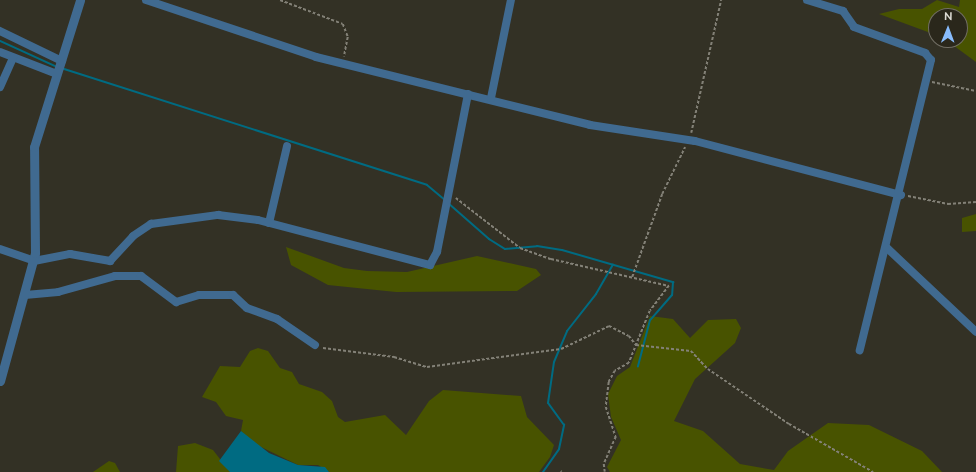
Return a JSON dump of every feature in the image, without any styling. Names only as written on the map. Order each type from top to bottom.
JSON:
[{"type":"street","points":[[0,381],[34,261],[37,226],[34,153],[80,0]]},
{"type":"street","points":[[146,0],[345,65],[491,98],[590,125],[689,139],[901,195]]},
{"type":"street","points":[[491,98],[511,0]]},
{"type":"street","points":[[807,0],[845,13],[854,27],[928,55],[931,60],[901,195],[860,350]]},
{"type":"street","points":[[0,31],[62,61]]},
{"type":"street","points":[[0,52],[57,74]]},
{"type":"street","points":[[0,87],[13,58]]},
{"type":"street","points":[[0,249],[34,261],[70,254],[113,260],[142,228],[172,219],[218,215],[269,224],[430,265],[437,252],[468,94]]},
{"type":"street","points":[[269,224],[287,146]]},
{"type":"street","points":[[887,248],[976,332]]},
{"type":"street","points":[[25,295],[58,292],[115,276],[141,276],[176,302],[199,294],[232,296],[247,308],[277,319],[315,345]]},
{"type":"path","points":[[280,0],[343,24],[348,37],[345,65]]},
{"type":"path","points":[[632,278],[662,194],[689,139],[721,0]]},
{"type":"path","points":[[927,80],[976,90]]},
{"type":"path","points":[[448,192],[520,248],[632,278],[662,282],[669,288],[651,308],[627,367],[615,371],[607,387],[606,407],[616,437],[604,464],[605,472]]},
{"type":"path","points":[[901,195],[948,204],[976,202]]},
{"type":"path","points":[[315,345],[337,352],[394,357],[427,367],[561,349],[584,341],[605,326],[629,336],[636,345],[691,352],[708,369],[789,424],[873,472]]},
{"type":"green space","points":[[937,0],[959,7],[960,0],[976,0],[976,62],[957,48],[968,48],[968,8],[928,8],[928,32],[879,14],[899,9],[922,9]]},
{"type":"green space","points":[[976,214],[976,231],[962,232],[962,218]]},
{"type":"green space","points":[[286,247],[344,268],[367,271],[407,272],[477,256],[536,269],[541,275],[517,291],[396,292],[328,285],[291,265]]},
{"type":"green space","points":[[650,316],[673,319],[690,338],[708,320],[736,319],[741,328],[735,343],[695,379],[674,421],[703,431],[740,464],[774,470],[788,451],[828,423],[869,425],[922,451],[942,472],[610,472],[607,467],[621,440],[611,417],[608,394],[617,376],[630,367]]},
{"type":"green space","points":[[258,348],[268,351],[280,368],[292,372],[299,384],[322,392],[332,401],[338,417],[345,422],[385,415],[406,435],[429,401],[443,390],[521,396],[527,417],[554,445],[550,457],[539,472],[329,472],[318,465],[298,465],[251,442],[241,431],[243,420],[226,416],[216,402],[202,397],[220,366],[240,367],[250,351]]},
{"type":"green space","points":[[195,443],[213,450],[230,472],[176,472],[178,446]]},
{"type":"green space","points":[[109,461],[115,463],[120,472],[93,472]]},
{"type":"water","points":[[241,431],[269,453],[298,465],[325,467],[329,472],[230,472],[219,461]]},
{"type":"waterway","points":[[0,41],[57,67]]},
{"type":"waterway","points":[[61,68],[427,185],[445,200]]},
{"type":"waterway","points":[[448,203],[489,239],[505,249],[537,246],[562,250],[673,282],[672,295],[650,320],[638,366]]},
{"type":"waterway","points":[[543,472],[559,449],[564,425],[548,403],[554,362],[567,331],[596,294],[613,264]]}]
